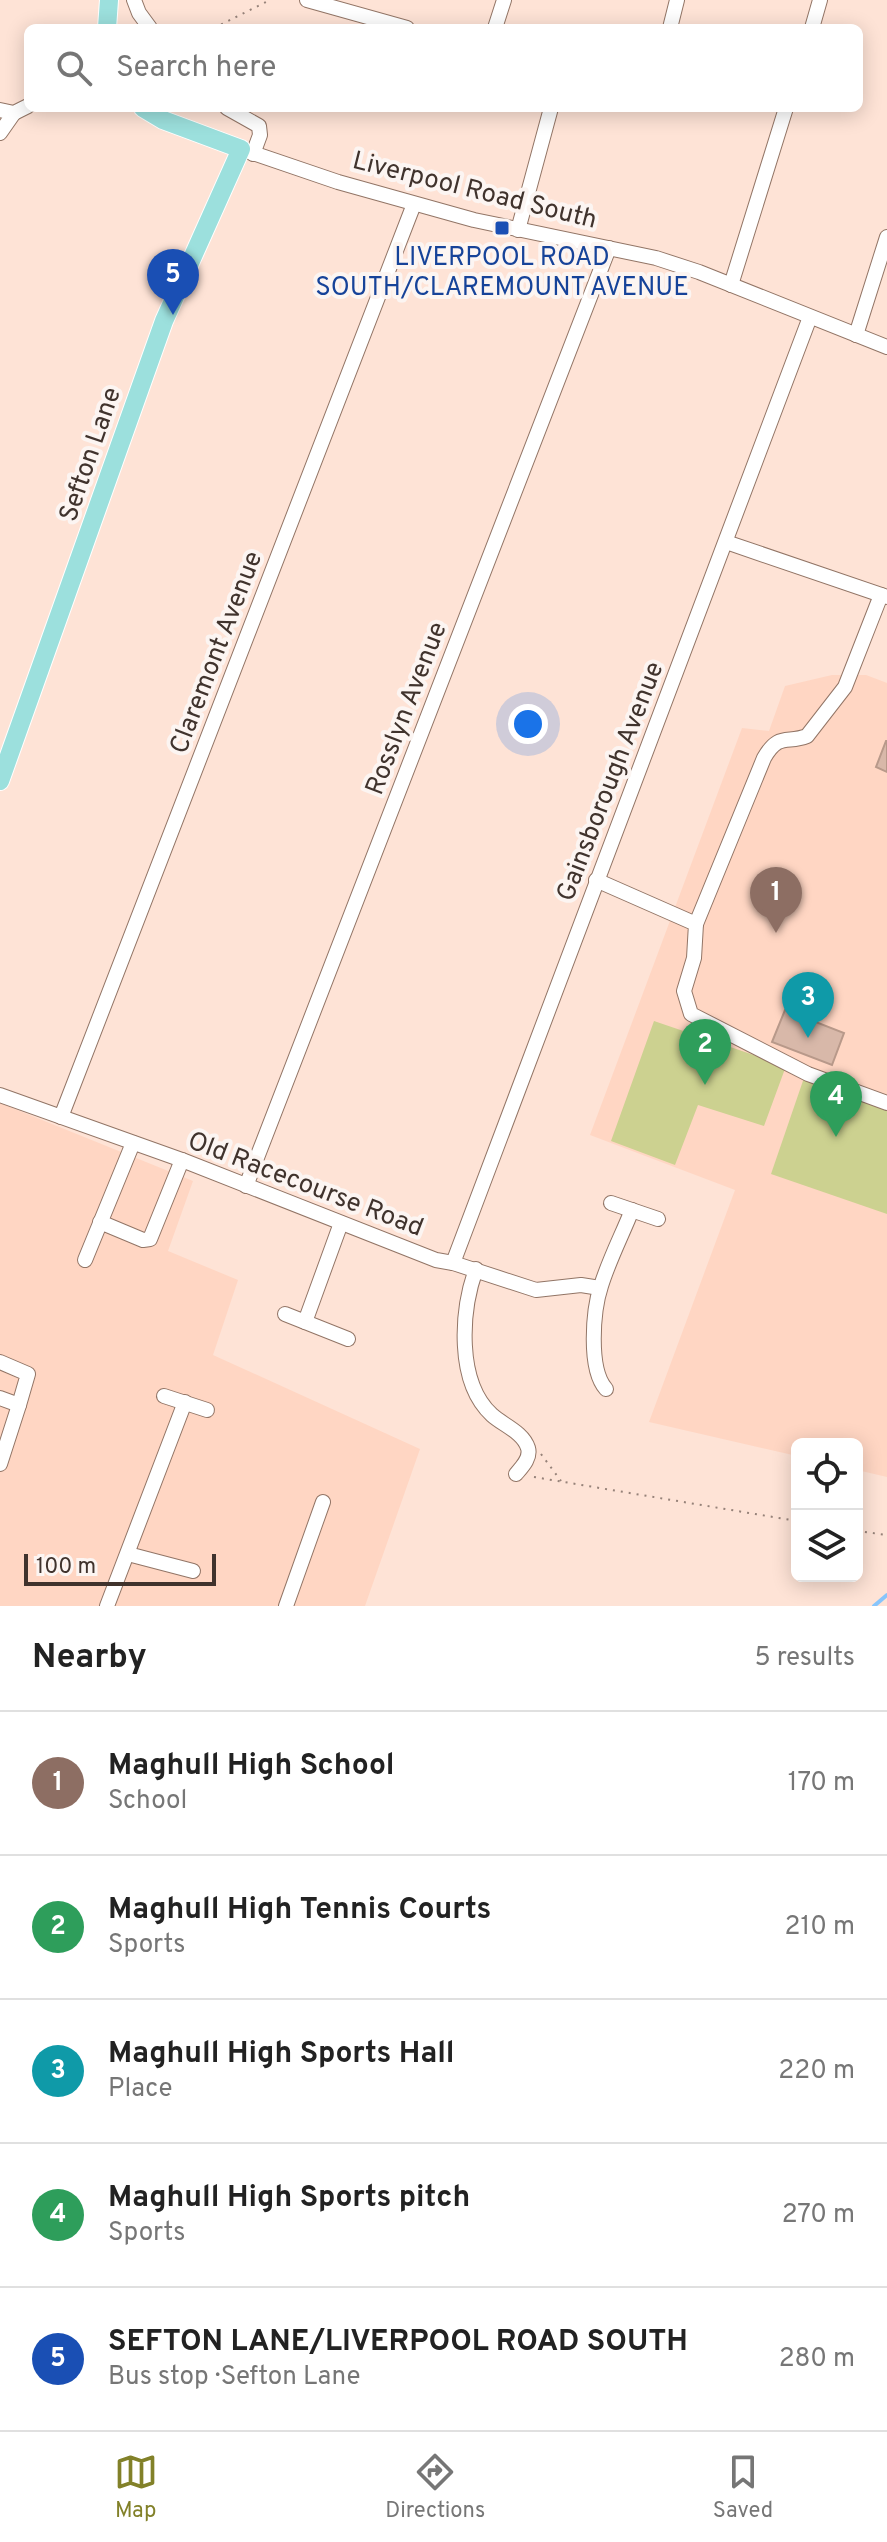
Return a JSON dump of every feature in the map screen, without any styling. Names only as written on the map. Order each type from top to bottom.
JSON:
[{"type":"main road","points":[[107,24],[109,0]]},
{"type":"main road","name":"Liverpool Road South","points":[[150,112],[247,152]]},
{"type":"main road","name":"Sefton Lane","points":[[0,781],[164,321],[247,152]]},
{"type":"street","points":[[134,0],[147,24]]},
{"type":"street","points":[[307,0],[393,24]]},
{"type":"street","points":[[496,24],[504,0]]},
{"type":"street","points":[[671,24],[677,0]]},
{"type":"street","points":[[813,24],[820,0]]},
{"type":"street","points":[[0,133],[7,111]]},
{"type":"street","points":[[234,112],[259,126],[260,135],[247,152]]},
{"type":"street","points":[[518,230],[550,112]]},
{"type":"street","points":[[731,285],[785,112]]},
{"type":"street","name":"Liverpool Road South","points":[[247,152],[414,204],[518,230],[656,258],[887,347]]},
{"type":"street","name":"Claremont Avenue","points":[[61,1117],[414,204]]},
{"type":"street","points":[[856,335],[887,237]]},
{"type":"street","name":"Rosslyn Avenue","points":[[246,1186],[609,248]]},
{"type":"street","name":"Gainsborough Avenue","points":[[453,1263],[810,317]]},
{"type":"street","points":[[726,542],[884,596],[845,687],[807,736],[781,739],[764,758],[696,924],[694,958],[684,991],[691,1014],[808,1074],[887,1103]]},
{"type":"street","points":[[596,880],[696,924]]},
{"type":"street","name":"Old Racecourse Road","points":[[0,1095],[182,1160],[436,1260],[476,1269],[536,1290],[581,1285],[600,1288]]},
{"type":"street","points":[[85,1260],[133,1143]]},
{"type":"street","points":[[100,1222],[143,1240],[150,1239],[182,1160]]},
{"type":"street","points":[[611,1203],[658,1219]]},
{"type":"street","points":[[606,1389],[596,1375],[594,1339],[600,1288],[632,1210]]},
{"type":"street","points":[[305,1322],[341,1223]]},
{"type":"street","points":[[476,1269],[468,1290],[465,1318],[470,1383],[479,1401],[521,1437],[529,1449],[527,1459],[516,1474]]},
{"type":"street","points":[[285,1314],[348,1339]]},
{"type":"street","points":[[0,1362],[28,1374],[0,1464]]},
{"type":"street","points":[[164,1396],[207,1410]]},
{"type":"street","points":[[0,1398],[19,1405]]},
{"type":"street","points":[[107,1606],[185,1402]]},
{"type":"street","points":[[286,1606],[323,1502]]},
{"type":"street","points":[[128,1554],[193,1571]]},
{"type":"path","points":[[222,24],[270,0]]},
{"type":"path","points":[[521,1437],[539,1450],[562,1482]]},
{"type":"path","points":[[516,1474],[791,1520]]},
{"type":"path","points":[[863,1532],[887,1535]]},
{"type":"shaded area","points":[[832,675],[866,675],[887,683],[887,1477],[863,1471],[863,1438],[791,1438],[791,1455],[649,1422],[735,1190],[590,1135],[742,728],[769,731],[785,686]]},
{"type":"shaded area","points":[[0,1103],[193,1181],[168,1251],[238,1280],[213,1355],[420,1449],[365,1606],[0,1606]]},
{"type":"green space","points":[[654,1021],[786,1066],[764,1126],[698,1105],[675,1165],[611,1141]]},
{"type":"green space","points":[[806,1072],[887,1099],[887,1214],[771,1174]]},
{"type":"building","points":[[887,741],[887,772],[876,767]]},
{"type":"building","points":[[785,1010],[844,1033],[832,1065],[772,1042]]},
{"type":"waterway","points":[[874,1606],[887,1595]]},
{"type":"place","name":"LIVERPOOL ROAD SOUTH/CLAREMOUNT AVENUE","points":[[502,228]]},
{"type":"place","name":"SEFTON LANE/LIVERPOOL ROAD SOUTH","points":[[173,315]]},
{"type":"place","name":"Maghull High School","points":[[776,933]]},
{"type":"place","name":"Maghull High Sports Hall","points":[[808,1038]]},
{"type":"place","name":"Maghull High Tennis Courts","points":[[705,1085]]},
{"type":"place","name":"Maghull High Sports pitch","points":[[836,1137]]}]
